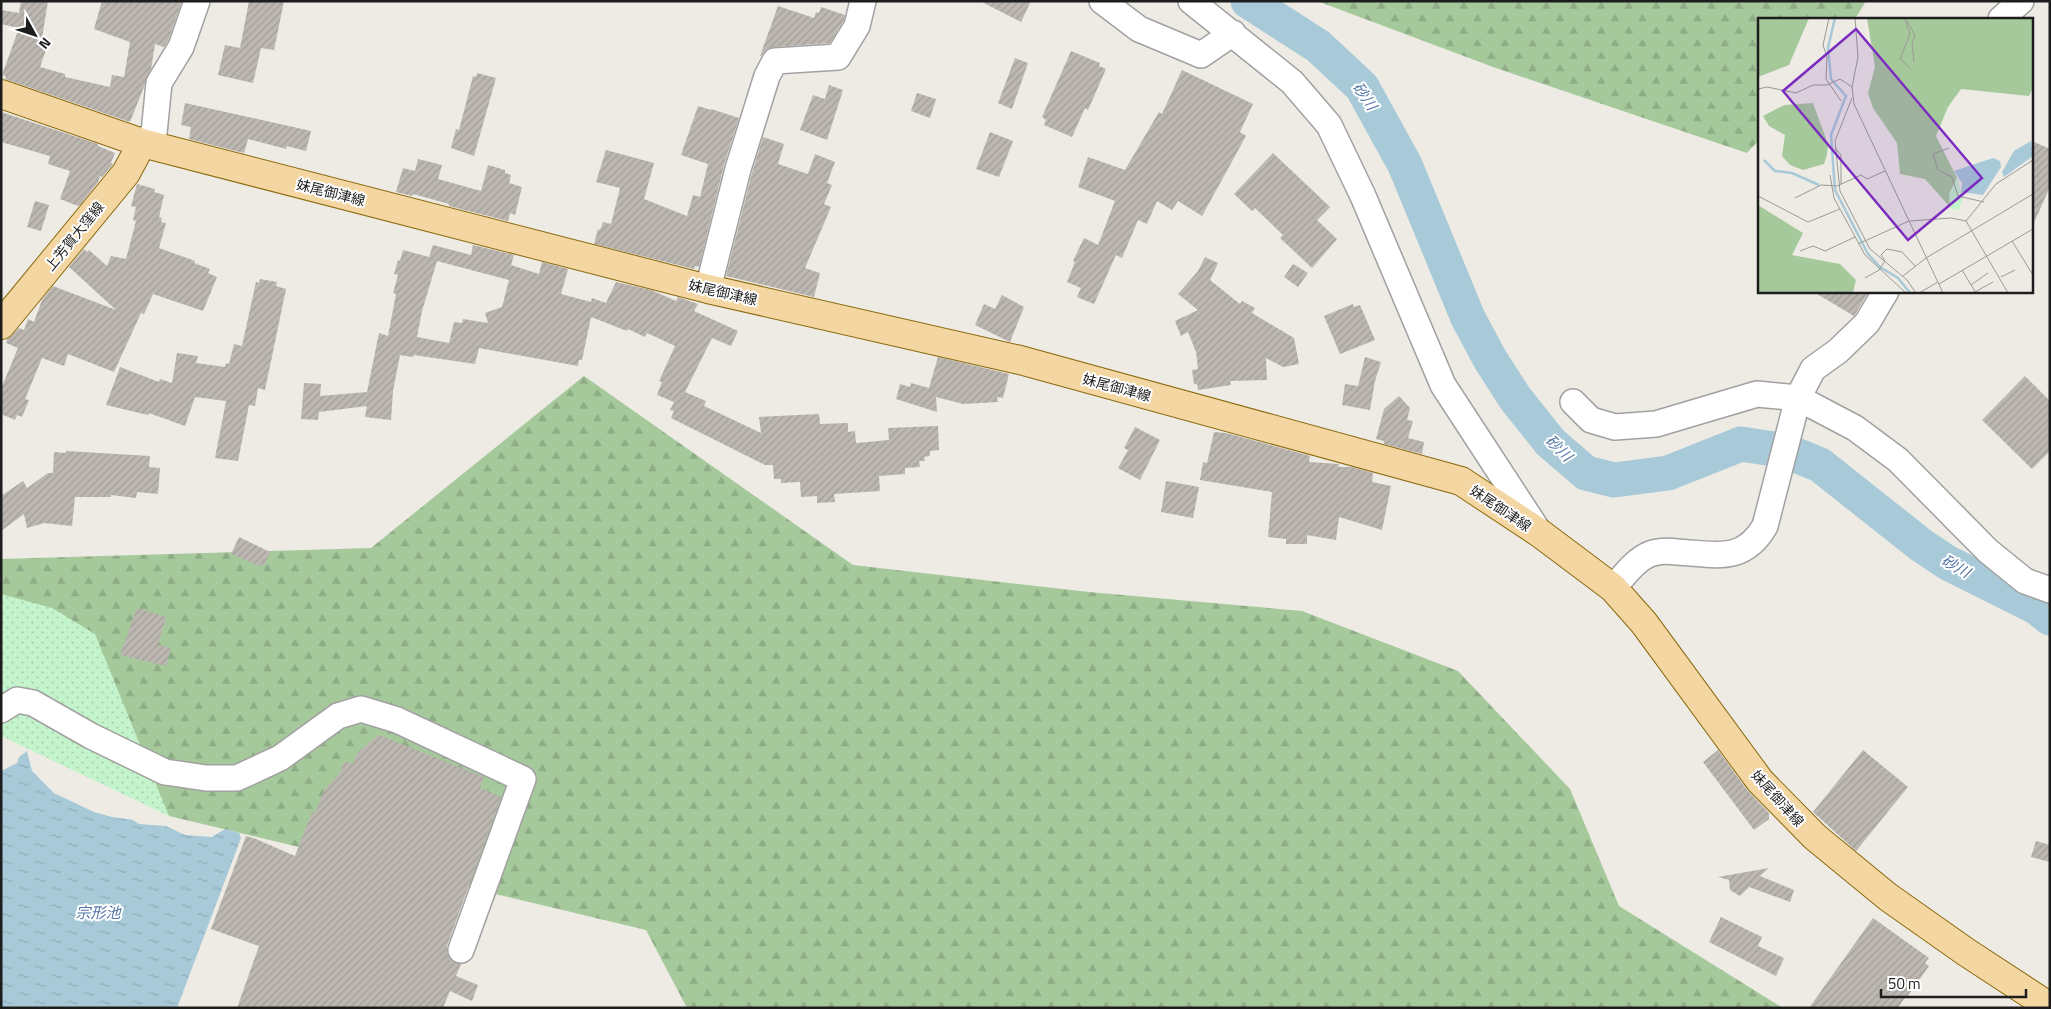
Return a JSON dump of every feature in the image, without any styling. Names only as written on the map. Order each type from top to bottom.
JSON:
[{"type":"main road","name":"妹尾御津線","points":[[1,94],[142,143],[708,289],[1020,360],[1462,481],[1541,534],[1613,588],[1644,624],[1760,781],[1815,837],[1888,897],[1966,952],[2050,1007]]},
{"type":"main road","name":"上芳賀大窪線","points":[[1,325],[126,173],[142,143]]},
{"type":"street","points":[[142,143],[154,133],[159,82],[181,47],[197,1]]},
{"type":"street","points":[[708,289],[738,169],[767,76],[775,61],[838,56],[857,26],[863,1]]},
{"type":"street","points":[[1102,1],[1139,29],[1201,55],[1233,33]]},
{"type":"street","points":[[1191,1],[1292,82],[1329,125],[1363,196],[1443,385],[1541,534]]},
{"type":"street","points":[[2002,18],[2021,1]]},
{"type":"street","points":[[1613,588],[1640,560],[1652,553],[1669,551],[1733,554],[1748,548],[1758,539],[1765,526],[1771,506],[1797,404],[1814,369],[1838,351],[1866,323],[1885,292]]},
{"type":"street","points":[[1573,402],[1591,420],[1615,427],[1656,424],[1757,394],[1797,404],[1856,428],[1898,460],[1988,551],[2025,582],[2050,590]]},
{"type":"street","points":[[1,710],[17,700],[33,703],[91,736],[165,772],[206,778],[237,778],[280,758],[338,716],[361,709],[397,720],[522,779],[461,950]]},
{"type":"green space","points":[[1317,1],[1866,1],[1856,18],[1758,18],[1758,141],[1747,153],[1493,67]]},
{"type":"green space","points":[[584,376],[853,565],[1089,592],[1302,611],[1458,671],[1570,789],[1619,906],[1783,1008],[687,1008],[646,930],[169,816],[1,595],[1,559],[371,548]]},
{"type":"green space","points":[[1,594],[52,608],[95,634],[169,816],[1,736]]},
{"type":"water","name":"宗形池","points":[[27,751],[32,771],[54,793],[94,812],[133,820],[139,824],[166,826],[185,835],[212,837],[225,829],[239,833],[241,838],[177,1008],[1,1008],[1,771],[17,763],[19,757]]},
{"type":"building","points":[[21,1],[48,1],[42,38],[49,41],[40,67],[65,74],[65,77],[110,87],[112,75],[124,77],[130,42],[94,29],[102,1],[182,1],[168,41],[164,47],[155,44],[151,69],[130,122],[5,79],[6,76],[2,75],[19,28],[1,24],[1,10],[19,13]]},
{"type":"building","points":[[249,1],[284,1],[274,50],[261,48],[253,83],[218,75],[225,45],[240,48]]},
{"type":"building","points":[[980,1],[1031,1],[1021,22]]},
{"type":"building","points":[[778,6],[814,18],[816,12],[819,13],[821,7],[845,15],[830,43],[774,47],[767,49],[760,56]]},
{"type":"building","points":[[1071,51],[1100,63],[1099,66],[1106,69],[1088,110],[1085,108],[1072,137],[1044,125],[1046,120],[1042,117]]},
{"type":"building","points":[[1015,58],[1028,63],[1012,109],[998,103]]},
{"type":"building","points":[[1182,70],[1253,104],[1240,132],[1246,136],[1202,216],[1178,201],[1172,210],[1157,201],[1147,224],[1138,220],[1122,258],[1116,255],[1094,304],[1077,297],[1081,288],[1067,282],[1075,262],[1073,261],[1084,238],[1098,245],[1115,201],[1078,187],[1088,157],[1125,170],[1159,112],[1162,114]]},
{"type":"building","points":[[477,73],[496,78],[474,156],[451,148],[456,129],[459,130],[473,76],[476,77]]},
{"type":"building","points":[[829,85],[843,90],[827,140],[800,130],[813,95],[825,99]]},
{"type":"building","points":[[917,93],[936,99],[930,118],[911,111]]},
{"type":"building","points":[[185,103],[311,131],[306,151],[287,146],[286,149],[248,139],[244,153],[189,139],[191,127],[181,125]]},
{"type":"building","points":[[698,106],[739,118],[724,165],[699,267],[695,266],[694,269],[594,244],[598,229],[600,230],[603,222],[611,224],[620,188],[596,182],[606,150],[654,163],[644,199],[687,216],[693,195],[700,197],[708,164],[681,155]]},
{"type":"building","points":[[1,112],[98,144],[98,146],[115,153],[111,163],[113,164],[102,177],[100,176],[98,182],[80,205],[78,206],[60,199],[70,171],[48,164],[50,156],[1,142]]},
{"type":"building","points":[[990,132],[1013,141],[999,177],[976,169]]},
{"type":"building","points":[[763,137],[784,144],[778,164],[808,174],[815,154],[835,162],[827,183],[832,185],[824,204],[831,207],[805,268],[820,273],[814,297],[726,276]]},
{"type":"building","points":[[2034,142],[2050,149],[2050,187],[2034,223]]},
{"type":"building","points":[[1273,153],[1330,207],[1317,220],[1337,239],[1312,268],[1280,238],[1283,235],[1255,208],[1252,211],[1234,194]]},
{"type":"building","points":[[418,159],[442,165],[438,179],[481,191],[488,165],[505,170],[505,173],[511,175],[509,183],[522,187],[515,215],[510,213],[508,221],[449,206],[449,204],[413,194],[412,196],[396,192],[403,168],[415,171]]},
{"type":"building","points":[[137,184],[155,189],[154,192],[164,195],[159,217],[162,218],[161,222],[166,223],[159,248],[195,261],[194,263],[210,269],[208,273],[217,277],[203,311],[153,294],[144,314],[141,313],[114,372],[68,354],[64,366],[42,358],[25,399],[29,400],[22,417],[17,415],[15,420],[1,414],[1,389],[18,348],[6,343],[7,339],[19,328],[24,330],[28,319],[34,322],[42,300],[53,286],[116,310],[69,267],[84,249],[87,252],[89,250],[107,266],[111,256],[126,259],[136,221],[133,220],[136,207],[131,206]]},
{"type":"building","points":[[35,201],[49,205],[41,231],[27,227]]},
{"type":"building","points":[[433,245],[471,255],[473,245],[514,255],[511,265],[539,274],[542,262],[568,269],[561,294],[591,302],[592,298],[606,303],[616,282],[651,290],[676,301],[678,297],[698,304],[694,311],[738,331],[731,346],[712,338],[685,392],[706,401],[704,406],[761,433],[759,417],[819,414],[820,424],[848,423],[848,432],[855,431],[856,443],[889,440],[888,428],[938,426],[939,450],[930,451],[930,456],[924,457],[925,461],[919,461],[920,467],[905,468],[905,474],[879,476],[880,491],[834,494],[835,502],[817,503],[817,496],[801,497],[800,482],[781,483],[781,479],[774,479],[773,465],[765,465],[671,418],[674,411],[670,410],[674,402],[657,395],[662,382],[659,381],[675,346],[647,333],[645,337],[628,329],[627,331],[591,317],[582,360],[579,360],[578,366],[479,348],[475,364],[414,355],[413,357],[400,355],[393,391],[391,420],[365,417],[367,406],[319,412],[318,420],[301,419],[304,383],[321,384],[320,396],[367,392],[379,333],[388,336],[396,294],[393,293],[398,275],[394,274],[398,260],[400,261],[403,250],[429,257]],"holes":[[[437,261],[509,280],[502,307],[485,313],[488,323],[463,319],[462,323],[454,322],[449,343],[417,337],[422,311]]]},
{"type":"building","points":[[1205,257],[1218,263],[1210,280],[1240,304],[1242,301],[1255,308],[1252,313],[1294,338],[1299,364],[1283,367],[1266,358],[1267,380],[1230,381],[1231,385],[1198,390],[1197,384],[1194,384],[1192,370],[1198,369],[1196,352],[1188,332],[1181,336],[1175,321],[1198,310],[1178,294],[1198,271]]},
{"type":"building","points":[[1293,264],[1308,273],[1298,287],[1284,277]]},
{"type":"building","points":[[260,279],[277,282],[276,286],[286,289],[265,390],[258,388],[255,406],[249,405],[238,461],[215,458],[226,401],[195,397],[185,426],[149,413],[148,415],[106,405],[120,367],[159,382],[160,379],[172,383],[177,353],[198,356],[196,363],[225,367],[226,363],[229,364],[234,344],[242,346],[256,282],[259,283]]},
{"type":"building","points":[[1814,292],[1868,292],[1854,316]]},
{"type":"building","points":[[1002,295],[1024,307],[1010,342],[975,325],[984,304],[995,309]]},
{"type":"building","points":[[1353,304],[1354,307],[1360,305],[1375,340],[1340,354],[1324,316]]},
{"type":"building","points":[[938,357],[1009,374],[1003,398],[997,397],[998,402],[963,404],[936,397],[937,412],[896,399],[900,384],[910,387],[911,383],[929,388]]},
{"type":"building","points":[[1365,357],[1381,362],[1375,381],[1370,410],[1342,405],[1345,384],[1358,386]]},
{"type":"building","points":[[2025,376],[2050,401],[2050,451],[2032,469],[1982,420]]},
{"type":"building","points":[[1399,396],[1410,408],[1407,420],[1413,421],[1408,438],[1424,442],[1422,454],[1384,444],[1384,441],[1376,439],[1384,409]]},
{"type":"building","points":[[1135,427],[1160,440],[1140,480],[1118,468],[1128,450],[1124,448]]},
{"type":"building","points":[[1214,432],[1226,433],[1310,456],[1309,462],[1339,464],[1338,467],[1352,467],[1373,473],[1372,482],[1391,486],[1382,530],[1339,517],[1336,540],[1307,535],[1307,544],[1286,544],[1286,539],[1268,537],[1272,492],[1200,480],[1203,462],[1207,463]]},
{"type":"building","points":[[66,451],[150,456],[149,467],[160,468],[158,494],[137,492],[136,498],[111,495],[111,497],[75,497],[72,526],[44,523],[27,528],[24,514],[1,531],[1,496],[23,481],[27,488],[48,473],[53,473],[54,452],[66,453]]},
{"type":"building","points":[[1166,481],[1199,487],[1193,518],[1161,512]]},
{"type":"building","points":[[239,537],[270,552],[264,566],[260,564],[259,566],[231,554]]},
{"type":"building","points":[[137,608],[166,617],[158,645],[171,648],[166,666],[120,655]]},
{"type":"building","points":[[379,735],[484,777],[480,788],[501,797],[447,946],[450,959],[461,964],[456,976],[478,985],[472,1001],[450,991],[443,1008],[237,1008],[259,946],[211,929],[246,836],[295,856],[312,812],[315,813],[324,791],[339,774],[345,761],[353,764],[358,752]]},
{"type":"building","points":[[1718,750],[1747,790],[1769,813],[1769,819],[1754,830],[1703,762]]},
{"type":"building","points":[[1863,750],[1908,787],[1856,851],[1813,812]]},
{"type":"building","points":[[2036,841],[2050,845],[2050,862],[2031,857]]},
{"type":"building","points":[[1769,868],[1760,876],[1794,890],[1790,902],[1749,887],[1740,896],[1730,890],[1729,880],[1718,877]]},
{"type":"building","points":[[1721,917],[1762,937],[1758,946],[1784,958],[1776,976],[1709,942]]},
{"type":"building","points":[[1873,918],[1929,958],[1925,963],[1929,966],[1907,997],[1898,1008],[1809,1008]]},
{"type":"waterway","name":"砂川","points":[[1248,1],[1318,46],[1362,87],[1405,165],[1468,318],[1490,359],[1515,398],[1550,442],[1586,473],[1614,480],[1668,473],[1741,444],[1786,451],[1820,465],[1921,545],[1948,563],[2036,607],[2050,618]]}]
